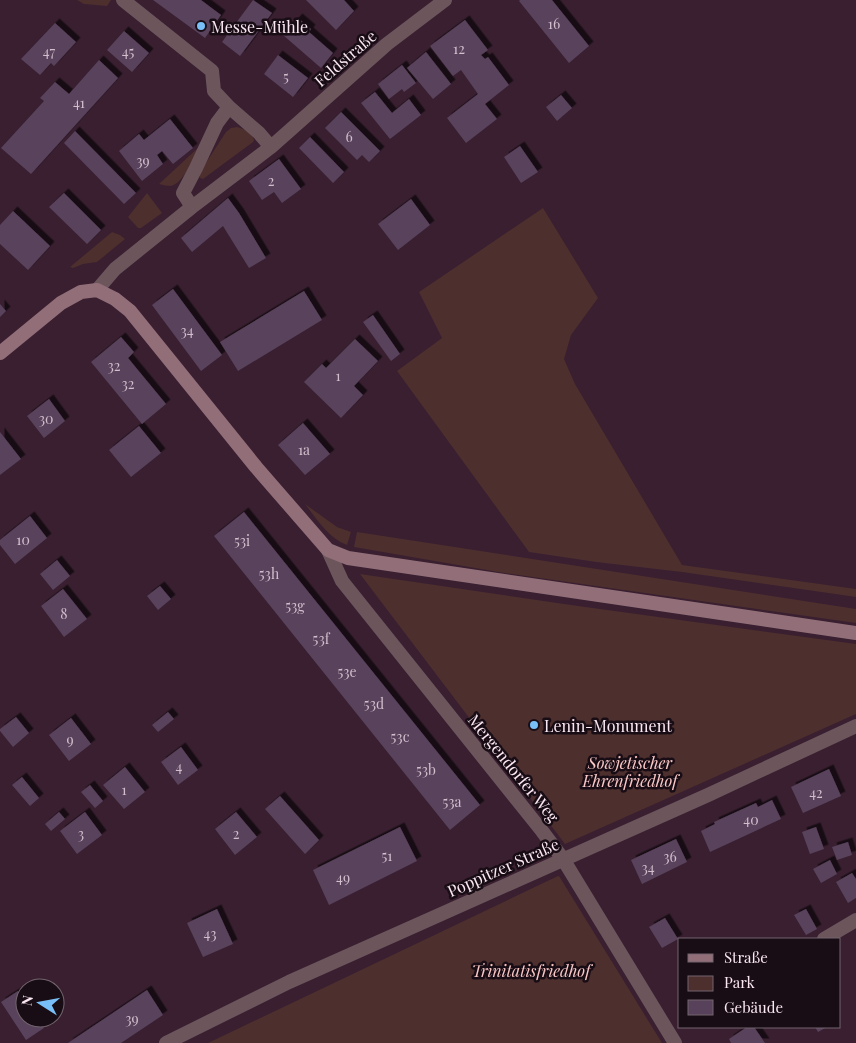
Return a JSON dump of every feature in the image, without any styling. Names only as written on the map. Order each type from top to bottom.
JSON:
[{"type":"main road","points":[[0,353],[61,303],[81,292],[97,290],[115,299],[130,310],[256,467],[328,550],[348,558],[856,633]]},
{"type":"street","points":[[122,0],[212,71],[214,91],[271,146]]},
{"type":"street","name":"Feldstraße","points":[[97,290],[115,269],[271,146],[387,44],[445,0]]},
{"type":"street","points":[[192,207],[183,193],[217,123],[229,107]]},
{"type":"street","name":"Mergendorfer Weg","points":[[328,550],[342,581],[563,859],[674,1033]]},
{"type":"street","name":"Poppitzer Straße","points":[[166,1043],[289,982],[708,795],[856,726]]},
{"type":"street","points":[[826,938],[856,920]]},
{"type":"green space","points":[[77,0],[111,0],[107,6],[84,4]]},
{"type":"green space","points":[[237,127],[250,133],[254,140],[253,142],[203,179],[200,178],[200,172],[226,132],[231,128]]},
{"type":"green space","points":[[200,146],[180,180],[171,186],[159,184]]},
{"type":"green space","points":[[147,193],[162,213],[141,228],[138,228],[128,217]]},
{"type":"green space","points":[[543,208],[598,298],[571,335],[564,359],[575,384],[682,565],[856,589],[856,597],[529,552],[397,371],[442,338],[419,292]]},
{"type":"green space","points":[[112,232],[125,239],[97,262],[73,268],[70,267]]},
{"type":"green space","points":[[305,504],[337,527],[351,532],[347,545],[334,538]]},
{"type":"green space","points":[[357,532],[856,609],[856,623],[504,573],[354,547]]},
{"type":"green space","name":"Sowjetischer Ehrenfriedhof","points":[[360,574],[856,644],[856,714],[565,844]]},
{"type":"green space","name":"Trinitatisfriedhof","points":[[558,876],[662,1043],[208,1043]]},
{"type":"building","name":"Messe-Mühle","points":[[153,0],[201,0],[221,15],[205,38]]},
{"type":"building","points":[[253,0],[272,13],[240,56],[222,42]]},
{"type":"building","points":[[306,0],[344,0],[354,11],[336,30]]},
{"type":"building","points":[[520,0],[552,0],[589,46],[569,63]]},
{"type":"building","points":[[298,18],[311,29],[309,32],[333,53],[321,68],[283,35]]},
{"type":"building","points":[[465,20],[488,50],[481,55],[485,59],[488,57],[509,85],[485,104],[497,119],[466,143],[447,118],[478,94],[461,70],[453,76],[430,46]]},
{"type":"building","points":[[55,23],[76,42],[54,66],[51,63],[40,75],[21,59]]},
{"type":"building","points":[[124,31],[149,53],[132,72],[107,50]]},
{"type":"building","points":[[426,52],[451,84],[433,99],[407,68]]},
{"type":"building","points":[[278,55],[308,78],[293,97],[264,74]]},
{"type":"building","points":[[99,60],[118,78],[31,174],[1,148],[44,101],[40,98],[55,82],[69,94]]},
{"type":"building","points":[[402,65],[416,83],[404,92],[402,89],[389,99],[378,84]]},
{"type":"building","points":[[375,92],[392,113],[409,99],[421,115],[390,139],[361,103]]},
{"type":"building","points":[[561,95],[572,108],[557,121],[546,107]]},
{"type":"building","points":[[341,112],[380,151],[369,162],[362,155],[357,160],[325,128]]},
{"type":"building","points":[[170,119],[193,148],[173,164],[162,151],[157,155],[163,164],[142,181],[119,151],[139,134],[144,140]]},
{"type":"building","points":[[75,131],[136,193],[124,204],[64,143]]},
{"type":"building","points":[[310,137],[344,172],[333,183],[299,148]]},
{"type":"building","points":[[520,146],[538,172],[521,183],[504,157]]},
{"type":"building","points":[[279,159],[301,189],[282,203],[274,192],[262,200],[249,181]]},
{"type":"building","points":[[64,193],[101,230],[87,244],[49,207]]},
{"type":"building","points":[[228,198],[266,258],[249,268],[223,226],[192,252],[181,238]]},
{"type":"building","points":[[411,199],[430,225],[398,250],[378,224]]},
{"type":"building","points":[[13,211],[50,246],[28,270],[0,244],[0,225]]},
{"type":"building","points":[[173,289],[222,355],[201,371],[152,305]]},
{"type":"building","points":[[304,291],[322,320],[238,371],[220,342]]},
{"type":"building","points":[[0,304],[6,311],[0,317]]},
{"type":"building","points":[[373,315],[400,354],[391,361],[363,322]]},
{"type":"building","points":[[121,337],[134,352],[128,358],[166,404],[142,424],[91,362]]},
{"type":"building","points":[[355,339],[378,361],[354,386],[363,395],[341,418],[304,382],[322,364],[326,368]]},
{"type":"building","points":[[49,399],[65,421],[44,438],[27,416]]},
{"type":"building","points":[[303,423],[330,454],[305,475],[278,445]]},
{"type":"building","points":[[139,426],[161,453],[131,477],[109,450]]},
{"type":"building","points":[[0,432],[21,459],[0,475]]},
{"type":"building","points":[[244,512],[480,805],[450,830],[214,536]]},
{"type":"building","points":[[30,516],[47,538],[15,564],[0,545],[0,540]]},
{"type":"building","points":[[57,560],[70,576],[53,590],[40,574]]},
{"type":"building","points":[[160,586],[171,599],[158,610],[147,596]]},
{"type":"building","points":[[63,589],[87,619],[64,637],[41,606]]},
{"type":"building","points":[[168,712],[174,719],[158,732],[152,725]]},
{"type":"building","points":[[16,717],[29,733],[13,747],[0,729]]},
{"type":"building","points":[[71,718],[91,744],[69,761],[49,735]]},
{"type":"building","points":[[181,747],[198,770],[178,785],[161,762]]},
{"type":"building","points":[[125,767],[145,792],[124,809],[103,785]]},
{"type":"building","points":[[829,769],[841,796],[803,813],[791,787]]},
{"type":"building","points":[[22,777],[39,798],[30,806],[12,785]]},
{"type":"building","points":[[90,785],[103,801],[95,808],[81,792]]},
{"type":"building","points":[[280,796],[319,840],[305,854],[265,809]]},
{"type":"building","points":[[772,800],[781,819],[710,852],[701,831],[715,824],[714,822],[756,803],[758,807]]},
{"type":"building","points":[[59,812],[65,819],[51,831],[45,824]]},
{"type":"building","points":[[85,812],[102,835],[77,854],[60,831]]},
{"type":"building","points":[[236,812],[257,837],[235,855],[215,829]]},
{"type":"building","points":[[400,827],[417,861],[329,905],[313,870]]},
{"type":"building","points":[[816,827],[824,849],[810,854],[802,832]]},
{"type":"building","points":[[676,839],[687,862],[642,884],[631,860]]},
{"type":"building","points":[[848,842],[852,855],[837,860],[832,847]]},
{"type":"building","points":[[830,860],[837,874],[821,883],[813,869]]},
{"type":"building","points":[[852,873],[856,879],[856,898],[848,903],[836,882]]},
{"type":"building","points":[[217,909],[233,944],[203,957],[187,923]]},
{"type":"building","points":[[806,909],[817,929],[806,935],[794,915]]},
{"type":"building","points":[[665,918],[678,939],[662,948],[649,927]]},
{"type":"building","points":[[147,990],[163,1015],[121,1043],[68,1043]]},
{"type":"building","points":[[15,993],[15,1023],[1,1002]]},
{"type":"building","points":[[18,1028],[44,1028],[26,1040]]},
{"type":"building","points":[[746,1028],[755,1028],[765,1043],[731,1043],[729,1039]]},
{"type":"building","points":[[816,1028],[825,1028],[818,1032]]},
{"type":"place","name":"Messe-Mühle","points":[[201,26]]},
{"type":"place","name":"Lenin-Monument","points":[[534,725]]}]
